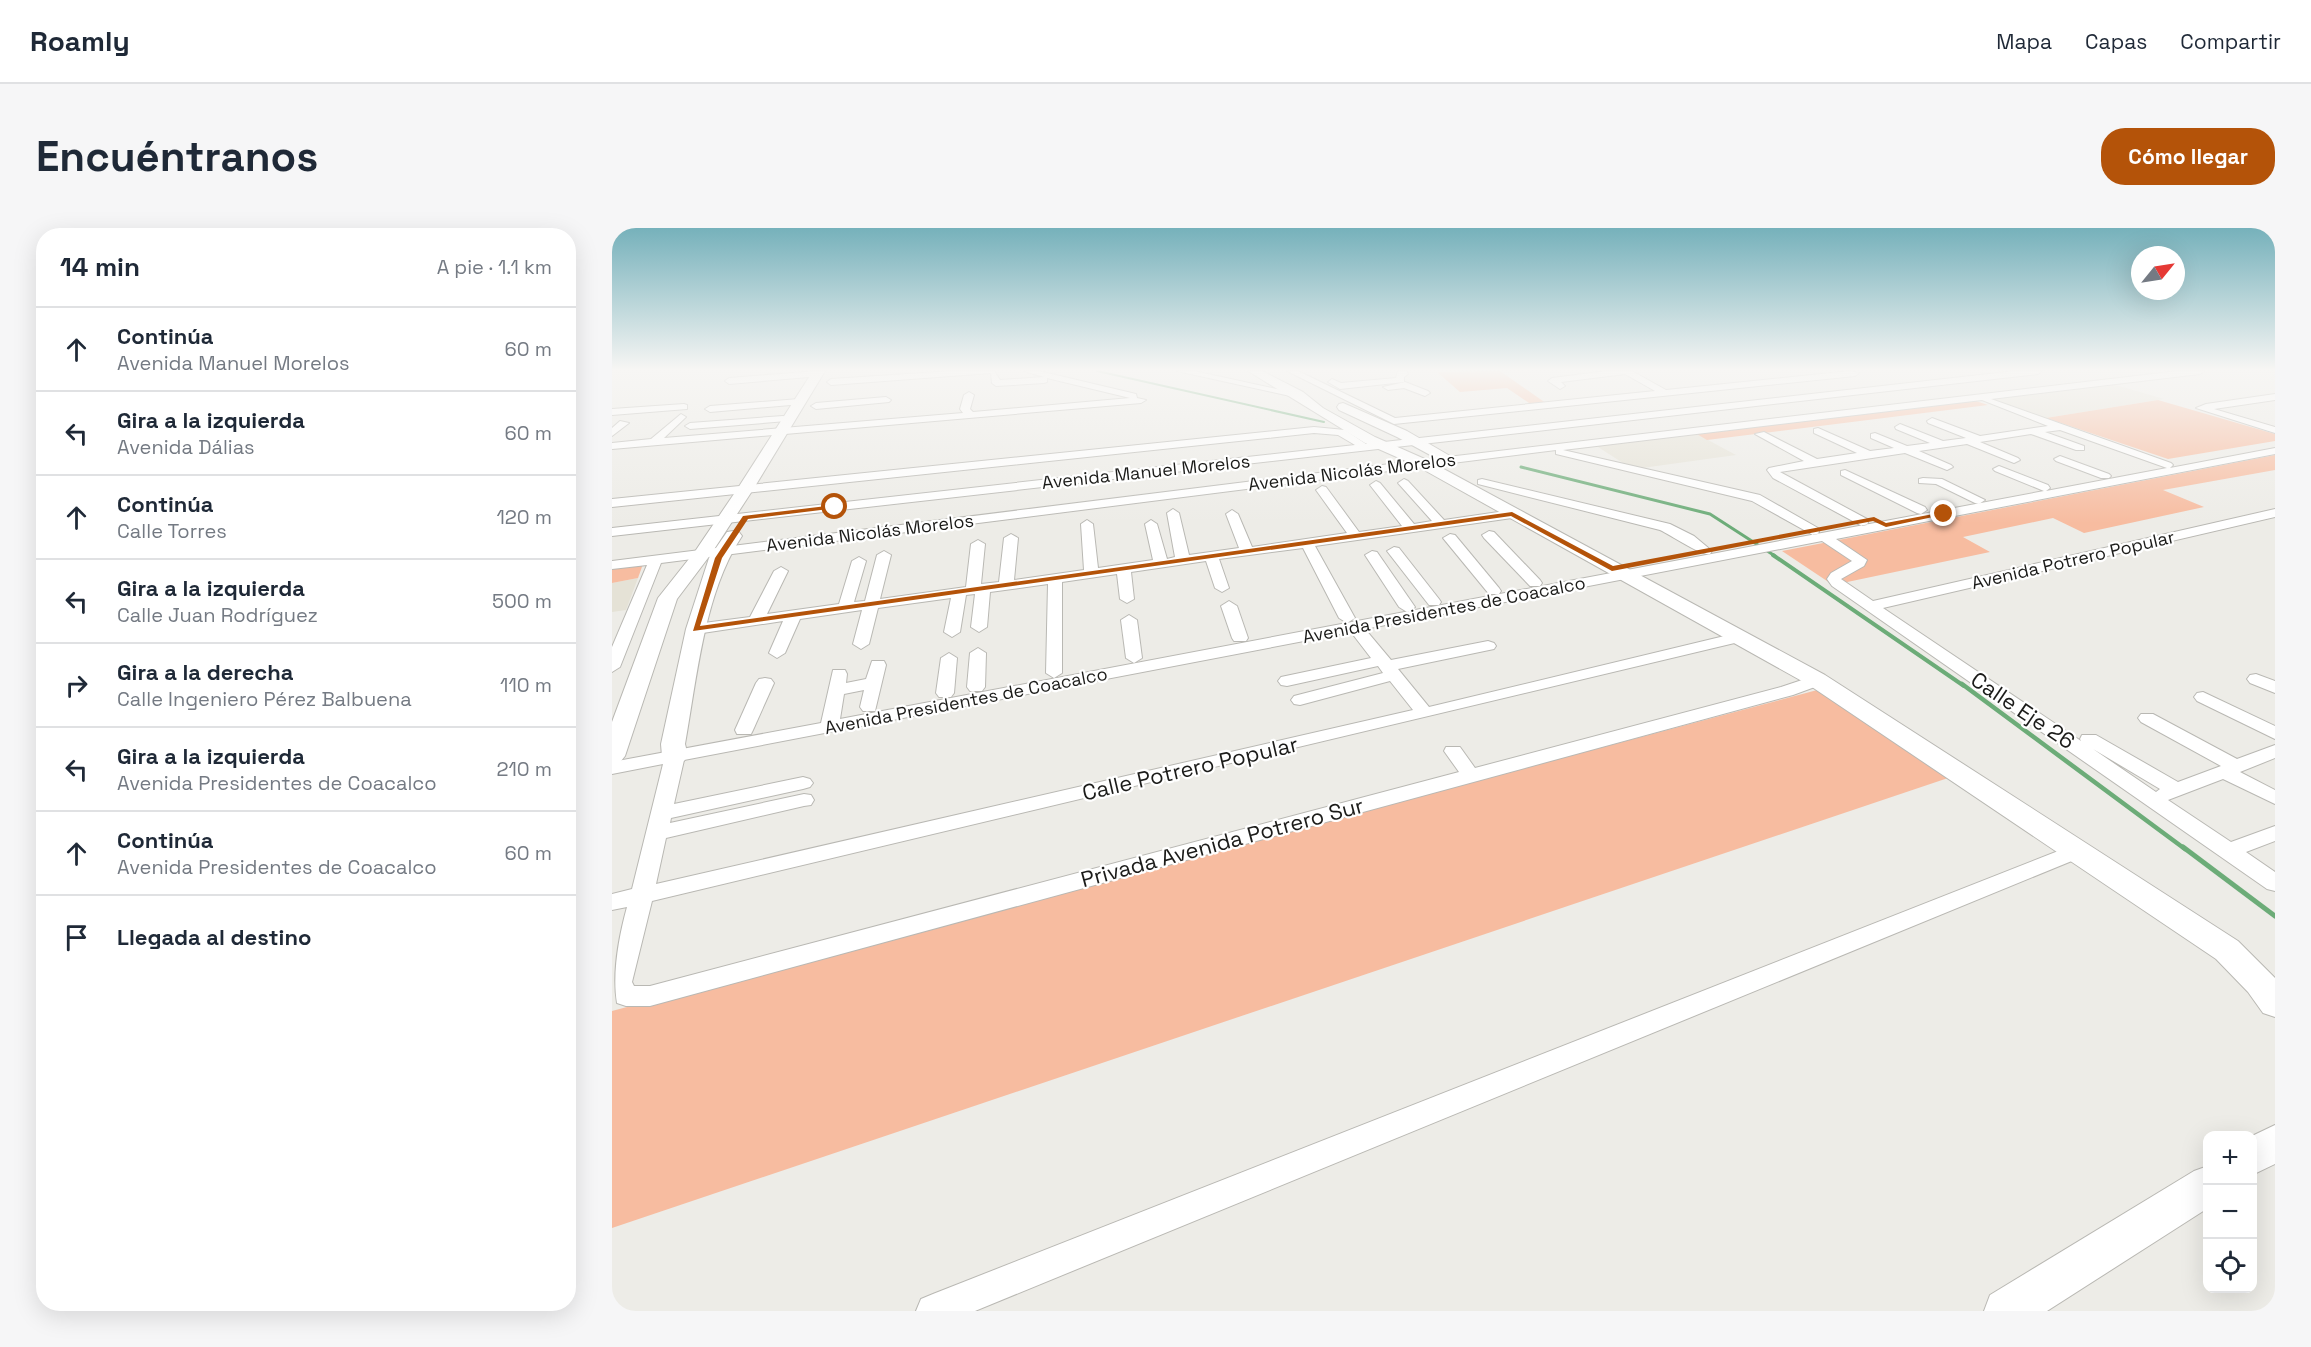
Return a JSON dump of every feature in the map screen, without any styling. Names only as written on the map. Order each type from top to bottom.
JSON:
[{"type":"main road","points":[[674,750],[696,629],[725,519],[787,422]]},
{"type":"main road","points":[[790,447],[807,422]]},
{"type":"main road","points":[[1339,422],[1422,463],[1512,514],[1624,569]]},
{"type":"main road","points":[[1388,422],[1423,440],[1482,482],[1737,638],[1816,681],[2227,950],[2275,1003]]},
{"type":"main road","points":[[1422,463],[1482,482]]},
{"type":"main road","points":[[612,756],[668,598],[678,584],[715,554],[746,517],[775,471]]},
{"type":"main road","points":[[2257,1154],[2275,1143]]},
{"type":"main road","points":[[2006,1311],[2203,1188]]},
{"type":"street","points":[[653,443],[673,422]]},
{"type":"street","points":[[690,426],[745,422]]},
{"type":"street","points":[[612,447],[897,422]]},
{"type":"street","points":[[1525,422],[1534,428]]},
{"type":"street","points":[[1542,422],[1548,426]]},
{"type":"street","name":"Avenida Manuel Morelos","points":[[612,532],[746,517],[1002,502],[1240,473],[1363,447],[1593,422]]},
{"type":"street","name":"Avenida Nicolás Morelos","points":[[612,565],[715,554],[1002,502],[1240,473],[1422,463],[1765,422]]},
{"type":"street","points":[[1934,422],[1982,433],[2004,435],[2061,427]]},
{"type":"street","points":[[2046,422],[2167,465]]},
{"type":"street","points":[[2246,422],[2275,430]]},
{"type":"street","points":[[612,433],[624,423]]},
{"type":"street","points":[[1572,424],[1599,442]]},
{"type":"street","points":[[1900,427],[1943,444]]},
{"type":"street","points":[[612,503],[1314,430],[1333,430],[1350,436],[1363,447]]},
{"type":"street","points":[[1818,431],[1869,454]]},
{"type":"street","points":[[2032,431],[2080,448]]},
{"type":"street","points":[[1874,522],[1773,473],[1777,468],[1966,441],[1982,433]]},
{"type":"street","points":[[1875,436],[1947,467]]},
{"type":"street","points":[[1797,465],[1756,438],[1815,462]]},
{"type":"street","points":[[1222,440],[1240,473]]},
{"type":"street","points":[[1423,440],[1495,454]]},
{"type":"street","points":[[1966,441],[2014,460]]},
{"type":"street","name":"Avenida Presidentes de Coacalco","points":[[1819,534],[1922,510],[2084,480],[2101,480],[2275,444]]},
{"type":"street","points":[[1545,448],[1756,498],[1819,534]]},
{"type":"street","name":"Avenida Presidentes de Coacalco","points":[[612,768],[744,730],[830,721],[869,707],[976,687],[1134,658],[1169,657],[1240,638],[1351,622],[1434,602],[1460,602],[1494,591],[1535,583],[1819,534],[2101,480],[2275,451]]},
{"type":"street","points":[[2231,453],[2244,457]]},
{"type":"street","points":[[2060,459],[2101,480]]},
{"type":"street","points":[[1002,502],[1004,462]]},
{"type":"street","points":[[1999,470],[2044,488]]},
{"type":"street","points":[[1903,514],[1841,476],[1922,510]]},
{"type":"street","points":[[1923,481],[1938,481],[1978,500]]},
{"type":"street","points":[[1482,482],[1665,527],[1689,539],[1705,551]]},
{"type":"street","points":[[1404,483],[1441,524]]},
{"type":"street","points":[[1376,485],[1411,528]]},
{"type":"street","points":[[1322,490],[1355,536]]},
{"type":"street","points":[[1173,513],[1183,561]]},
{"type":"street","name":"Avenida Potrero Popular","points":[[1871,606],[2275,513]]},
{"type":"street","points":[[1232,514],[1247,552]]},
{"type":"street","points":[[696,629],[1512,514]]},
{"type":"street","points":[[1087,524],[1091,573]]},
{"type":"street","points":[[1151,524],[1161,564]]},
{"type":"street","name":"Calle Eje 26","points":[[1819,534],[1860,560],[1859,563],[1834,579],[2275,884]]},
{"type":"street","points":[[1489,535],[1535,583]]},
{"type":"street","points":[[1006,586],[1011,538]]},
{"type":"street","points":[[1450,538],[1494,591]]},
{"type":"street","points":[[1307,543],[1351,622],[1425,713]]},
{"type":"street","points":[[952,632],[972,590],[978,544]]},
{"type":"street","name":"Avenida Presidentes de Coacalco","points":[[612,756],[674,750],[1460,602],[1705,551],[1731,550]]},
{"type":"street","points":[[1394,551],[1434,602]]},
{"type":"street","points":[[861,644],[884,555]]},
{"type":"street","points":[[1371,555],[1407,607]]},
{"type":"street","points":[[1210,557],[1222,588]]},
{"type":"street","points":[[612,667],[656,559]]},
{"type":"street","points":[[845,608],[859,561]]},
{"type":"street","points":[[1124,569],[1127,599]]},
{"type":"street","points":[[756,621],[781,571]]},
{"type":"street","points":[[1054,673],[1055,579]]},
{"type":"street","points":[[972,590],[979,627]]},
{"type":"street","points":[[1228,606],[1240,638]]},
{"type":"street","points":[[777,653],[794,615]]},
{"type":"street","points":[[1130,620],[1134,658]]},
{"type":"street","name":"Calle Potrero Popular","points":[[642,895],[1737,638]]},
{"type":"street","points":[[1287,681],[1388,667],[1488,646]]},
{"type":"street","points":[[976,687],[978,652]]},
{"type":"street","points":[[945,693],[949,658]]},
{"type":"street","points":[[869,707],[878,665]]},
{"type":"street","points":[[1300,700],[1388,667]]},
{"type":"street","points":[[2256,679],[2275,688]]},
{"type":"street","name":"Privada Avenida Potrero Sur","points":[[642,895],[619,982],[626,996],[650,996],[1787,691],[1816,681]]},
{"type":"street","points":[[830,721],[837,682],[874,683]]},
{"type":"street","points":[[744,730],[765,684]]},
{"type":"street","points":[[2203,697],[2275,733]]},
{"type":"street","points":[[2147,718],[2275,798]]},
{"type":"street","points":[[2089,739],[2170,793],[2275,751]]},
{"type":"street","points":[[612,902],[642,895],[674,750]]},
{"type":"street","points":[[1453,751],[1471,776]]},
{"type":"street","points":[[658,823],[803,792]]},
{"type":"street","points":[[2228,851],[2275,833]]},
{"type":"street","points":[[933,1311],[2076,851]]},
{"type":"street","points":[[2227,950],[2275,978]]},
{"type":"shaded area","points":[[1787,422],[1855,422],[1707,440],[1695,433]]},
{"type":"shaded area","points":[[2057,422],[2232,422],[2275,434],[2275,441],[2168,459]]},
{"type":"shaded area","points":[[1695,433],[1736,455],[1642,468],[1626,465],[1595,445]]},
{"type":"shaded area","points":[[2275,455],[2275,470],[2163,490],[2204,507],[2084,533],[2053,518],[1963,537],[1990,552],[1833,585],[1782,551]]},
{"type":"shaded area","points":[[643,564],[638,578],[612,583],[612,568]]},
{"type":"shaded area","points":[[638,578],[626,610],[612,612],[612,583]]},
{"type":"shaded area","points":[[1821,689],[1954,776],[612,1228],[612,1011]]},
{"type":"waterway","points":[[1521,467],[1710,514],[1775,556]]},
{"type":"waterway","points":[[1773,555],[1964,686]]},
{"type":"waterway","points":[[1962,684],[2185,849]]},
{"type":"waterway","points":[[2183,847],[2275,916]]},
{"type":"route","points":[[835,507],[746,517],[718,558],[696,629],[1512,514],[1612,568],[1874,519],[1886,525],[1944,514]]}]
